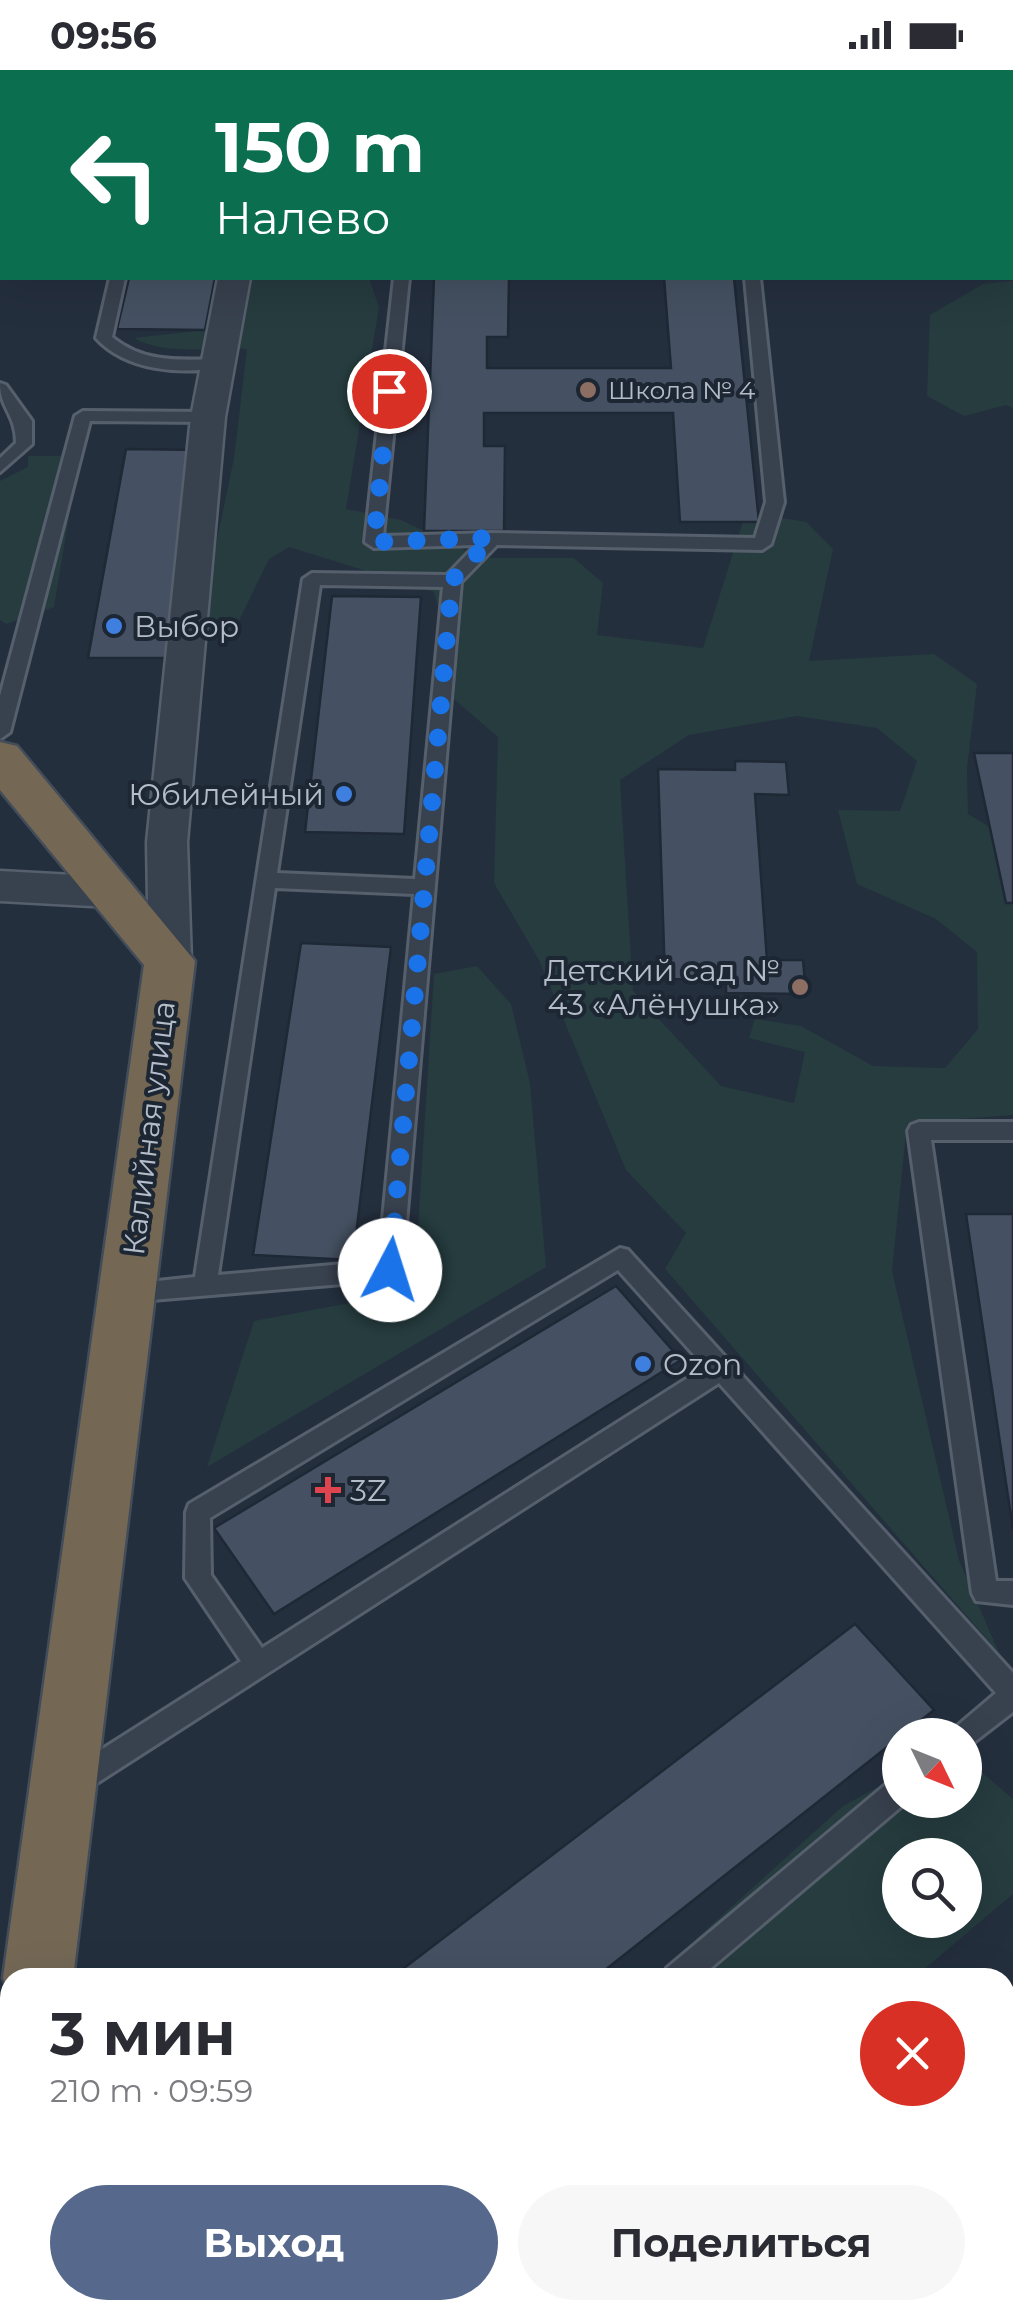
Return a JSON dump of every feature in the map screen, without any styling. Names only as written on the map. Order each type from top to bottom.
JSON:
[{"type":"highway","points":[[0,758],[170,962]]},
{"type":"highway","name":"Калийная улица","points":[[39,1968],[170,962]]},
{"type":"street","name":"Калийная улица","points":[[170,962],[167,842],[208,417],[234,280]]},
{"type":"street","points":[[0,886],[110,892]]},
{"type":"lane","points":[[117,280],[104,338],[123,356],[144,364],[218,364]]},
{"type":"lane","points":[[401,280],[374,542],[492,538],[762,544],[775,502],[752,280]]},
{"type":"lane","points":[[0,388],[24,421],[24,444],[0,466]]},
{"type":"lane","points":[[0,732],[83,416],[208,417]]},
{"type":"lane","points":[[128,1292],[390,1270],[452,580],[492,538]]},
{"type":"lane","points":[[204,1285],[312,579],[452,580]]},
{"type":"lane","points":[[266,880],[424,888]]},
{"type":"lane","points":[[1013,1131],[920,1131],[986,1594],[1013,1593]]},
{"type":"lane","points":[[259,1666],[198,1578],[198,1512],[620,1257],[1013,1694],[982,1721]]},
{"type":"lane","points":[[62,1790],[719,1371]]},
{"type":"lane","points":[[688,1968],[882,1805]]},
{"type":"green space","points":[[219,280],[370,280],[379,307],[346,509],[401,520],[482,558],[574,558],[603,583],[597,635],[703,648],[746,512],[806,522],[833,549],[809,661],[934,654],[977,684],[967,769],[968,814],[1013,841],[1013,1115],[907,1123],[892,1271],[959,1560],[999,1653],[665,1269],[686,1233],[626,1170],[539,960],[494,883],[498,737],[440,687],[440,612],[434,592],[289,547],[269,559],[233,633],[213,634],[201,617],[234,458],[247,349],[174,349],[134,338],[205,330]],"holes":[[[797,716],[877,728],[917,761],[900,811],[838,810],[857,884],[936,919],[977,952],[978,1029],[945,1068],[873,1066],[801,1026],[755,1019],[749,1038],[805,1052],[794,1103],[721,1086],[633,991],[620,780],[689,735]]]},
{"type":"green space","points":[[1013,281],[1013,408],[1006,405],[964,416],[927,396],[930,315],[983,284]]},
{"type":"green space","points":[[28,456],[79,456],[54,607],[6,624],[0,620],[0,481],[28,467]]},
{"type":"green space","points":[[477,966],[511,1004],[530,1083],[546,1267],[207,1467],[254,1321],[414,1291],[434,974]]},
{"type":"green space","points":[[982,1773],[1013,1799],[1013,1894],[982,1920],[982,1838],[882,1838],[882,1938],[961,1938],[926,1968],[664,1968],[843,1806],[882,1785],[882,1818],[982,1818]]},
{"type":"building","points":[[129,280],[215,280],[205,330],[117,329]]},
{"type":"building","name":"Школа № 4","points":[[434,280],[509,280],[508,337],[487,337],[487,368],[671,368],[664,280],[734,280],[759,522],[680,522],[673,413],[484,413],[484,446],[505,446],[504,531],[424,531]]},
{"type":"building","points":[[126,449],[201,450],[170,658],[88,658]]},
{"type":"building","points":[[332,596],[421,597],[404,834],[305,832]]},
{"type":"building","points":[[974,753],[1013,753],[1013,903],[1006,903]]},
{"type":"building","points":[[735,761],[786,762],[789,795],[755,794],[767,960],[803,960],[806,994],[726,993],[726,980],[665,979],[658,769],[735,770]]},
{"type":"building","points":[[301,943],[391,947],[353,1260],[253,1255]]},
{"type":"building","points":[[966,1214],[1013,1214],[1013,1530]]},
{"type":"building","points":[[616,1286],[681,1360],[274,1614],[214,1528]]},
{"type":"building","points":[[855,1624],[934,1710],[924,1718],[882,1718],[882,1751],[608,1968],[404,1968]]},
{"type":"place","name":"Школа № 4","points":[[588,390]]},
{"type":"place","name":"Выбор","points":[[114,626]]},
{"type":"place","name":"Юбилейный","points":[[344,794]]},
{"type":"place","name":"Детский сад № 43 «Алёнушка»","points":[[800,987]]},
{"type":"place","name":"Ozon","points":[[643,1364]]},
{"type":"place","name":"3Z","points":[[328,1490]]},
{"type":"route","points":[[389,391],[374,542],[492,538],[452,580],[390,1270]]}]
